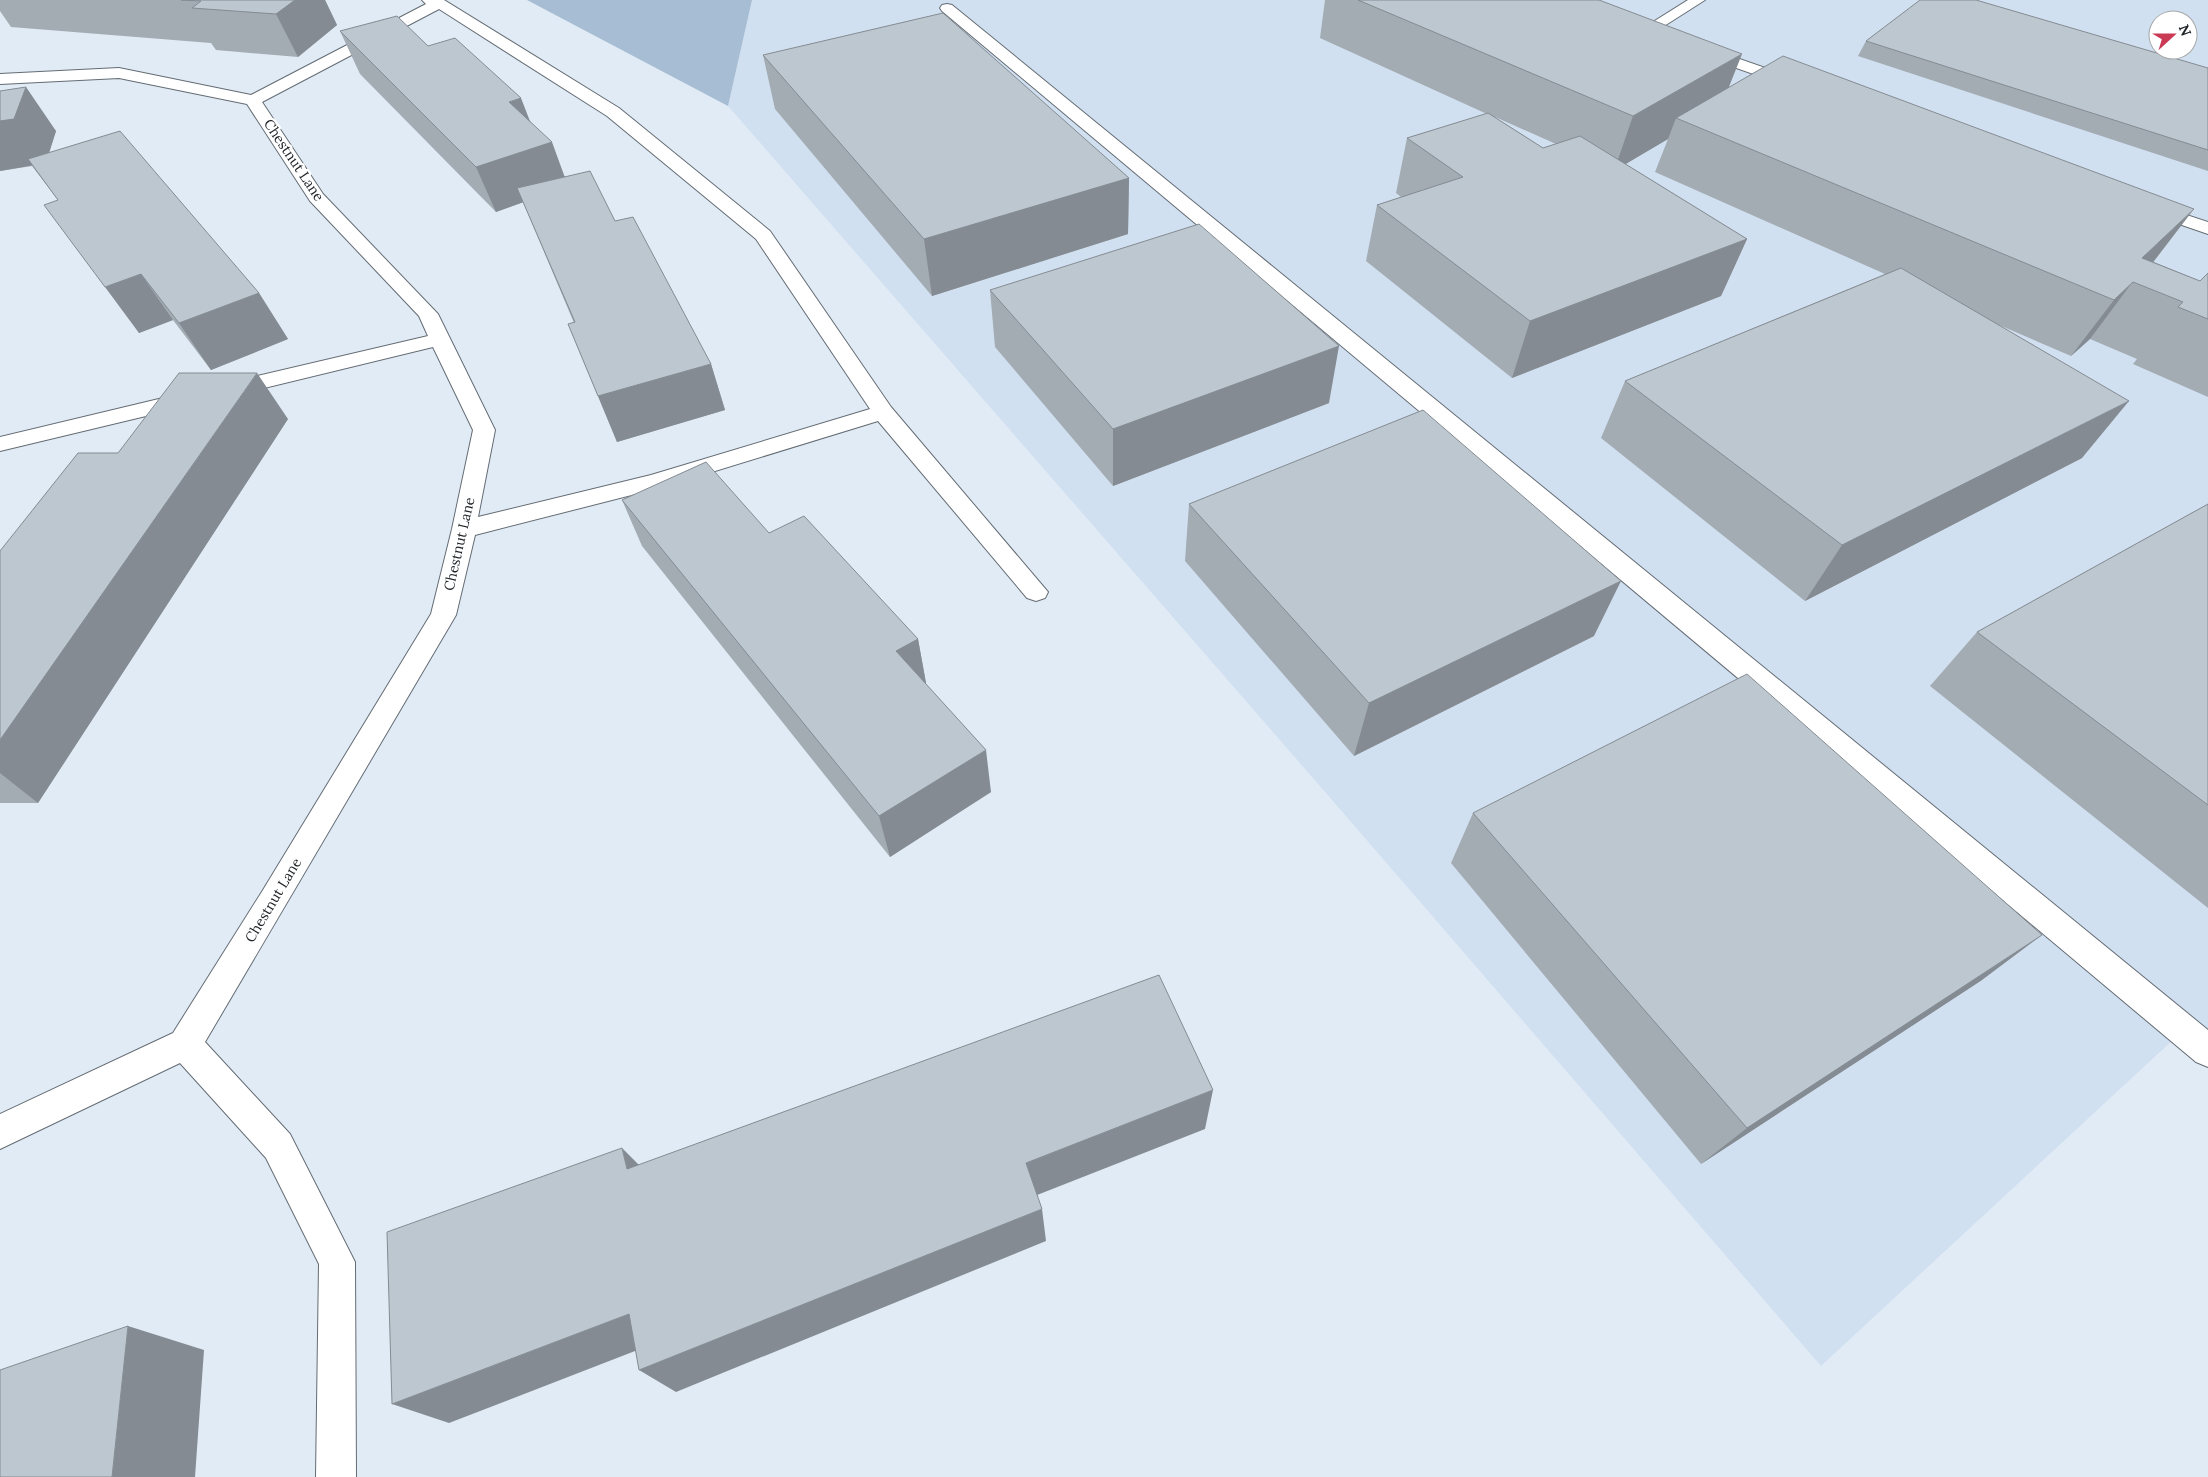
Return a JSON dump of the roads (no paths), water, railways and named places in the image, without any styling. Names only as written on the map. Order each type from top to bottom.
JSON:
[{"type":"street","points":[[1645,32],[1698,0]]},
{"type":"street","points":[[0,79],[119,73],[253,100],[434,1],[613,112],[763,235],[883,412],[1036,592]]},
{"type":"street","points":[[947,8],[2208,1051]]},
{"type":"street","points":[[1627,25],[1664,38]]},
{"type":"street","points":[[1683,45],[1805,87]]},
{"type":"street","name":"Chestnut Lane","points":[[185,1044],[274,899],[443,615],[464,528],[484,430],[428,314],[316,197],[253,100]]},
{"type":"street","points":[[2133,202],[2208,228]]},
{"type":"street","points":[[0,444],[440,339]]},
{"type":"street","points":[[464,528],[655,482],[883,412]]},
{"type":"street","points":[[0,1132],[185,1044],[278,1146],[337,1262],[336,1477]]}]
